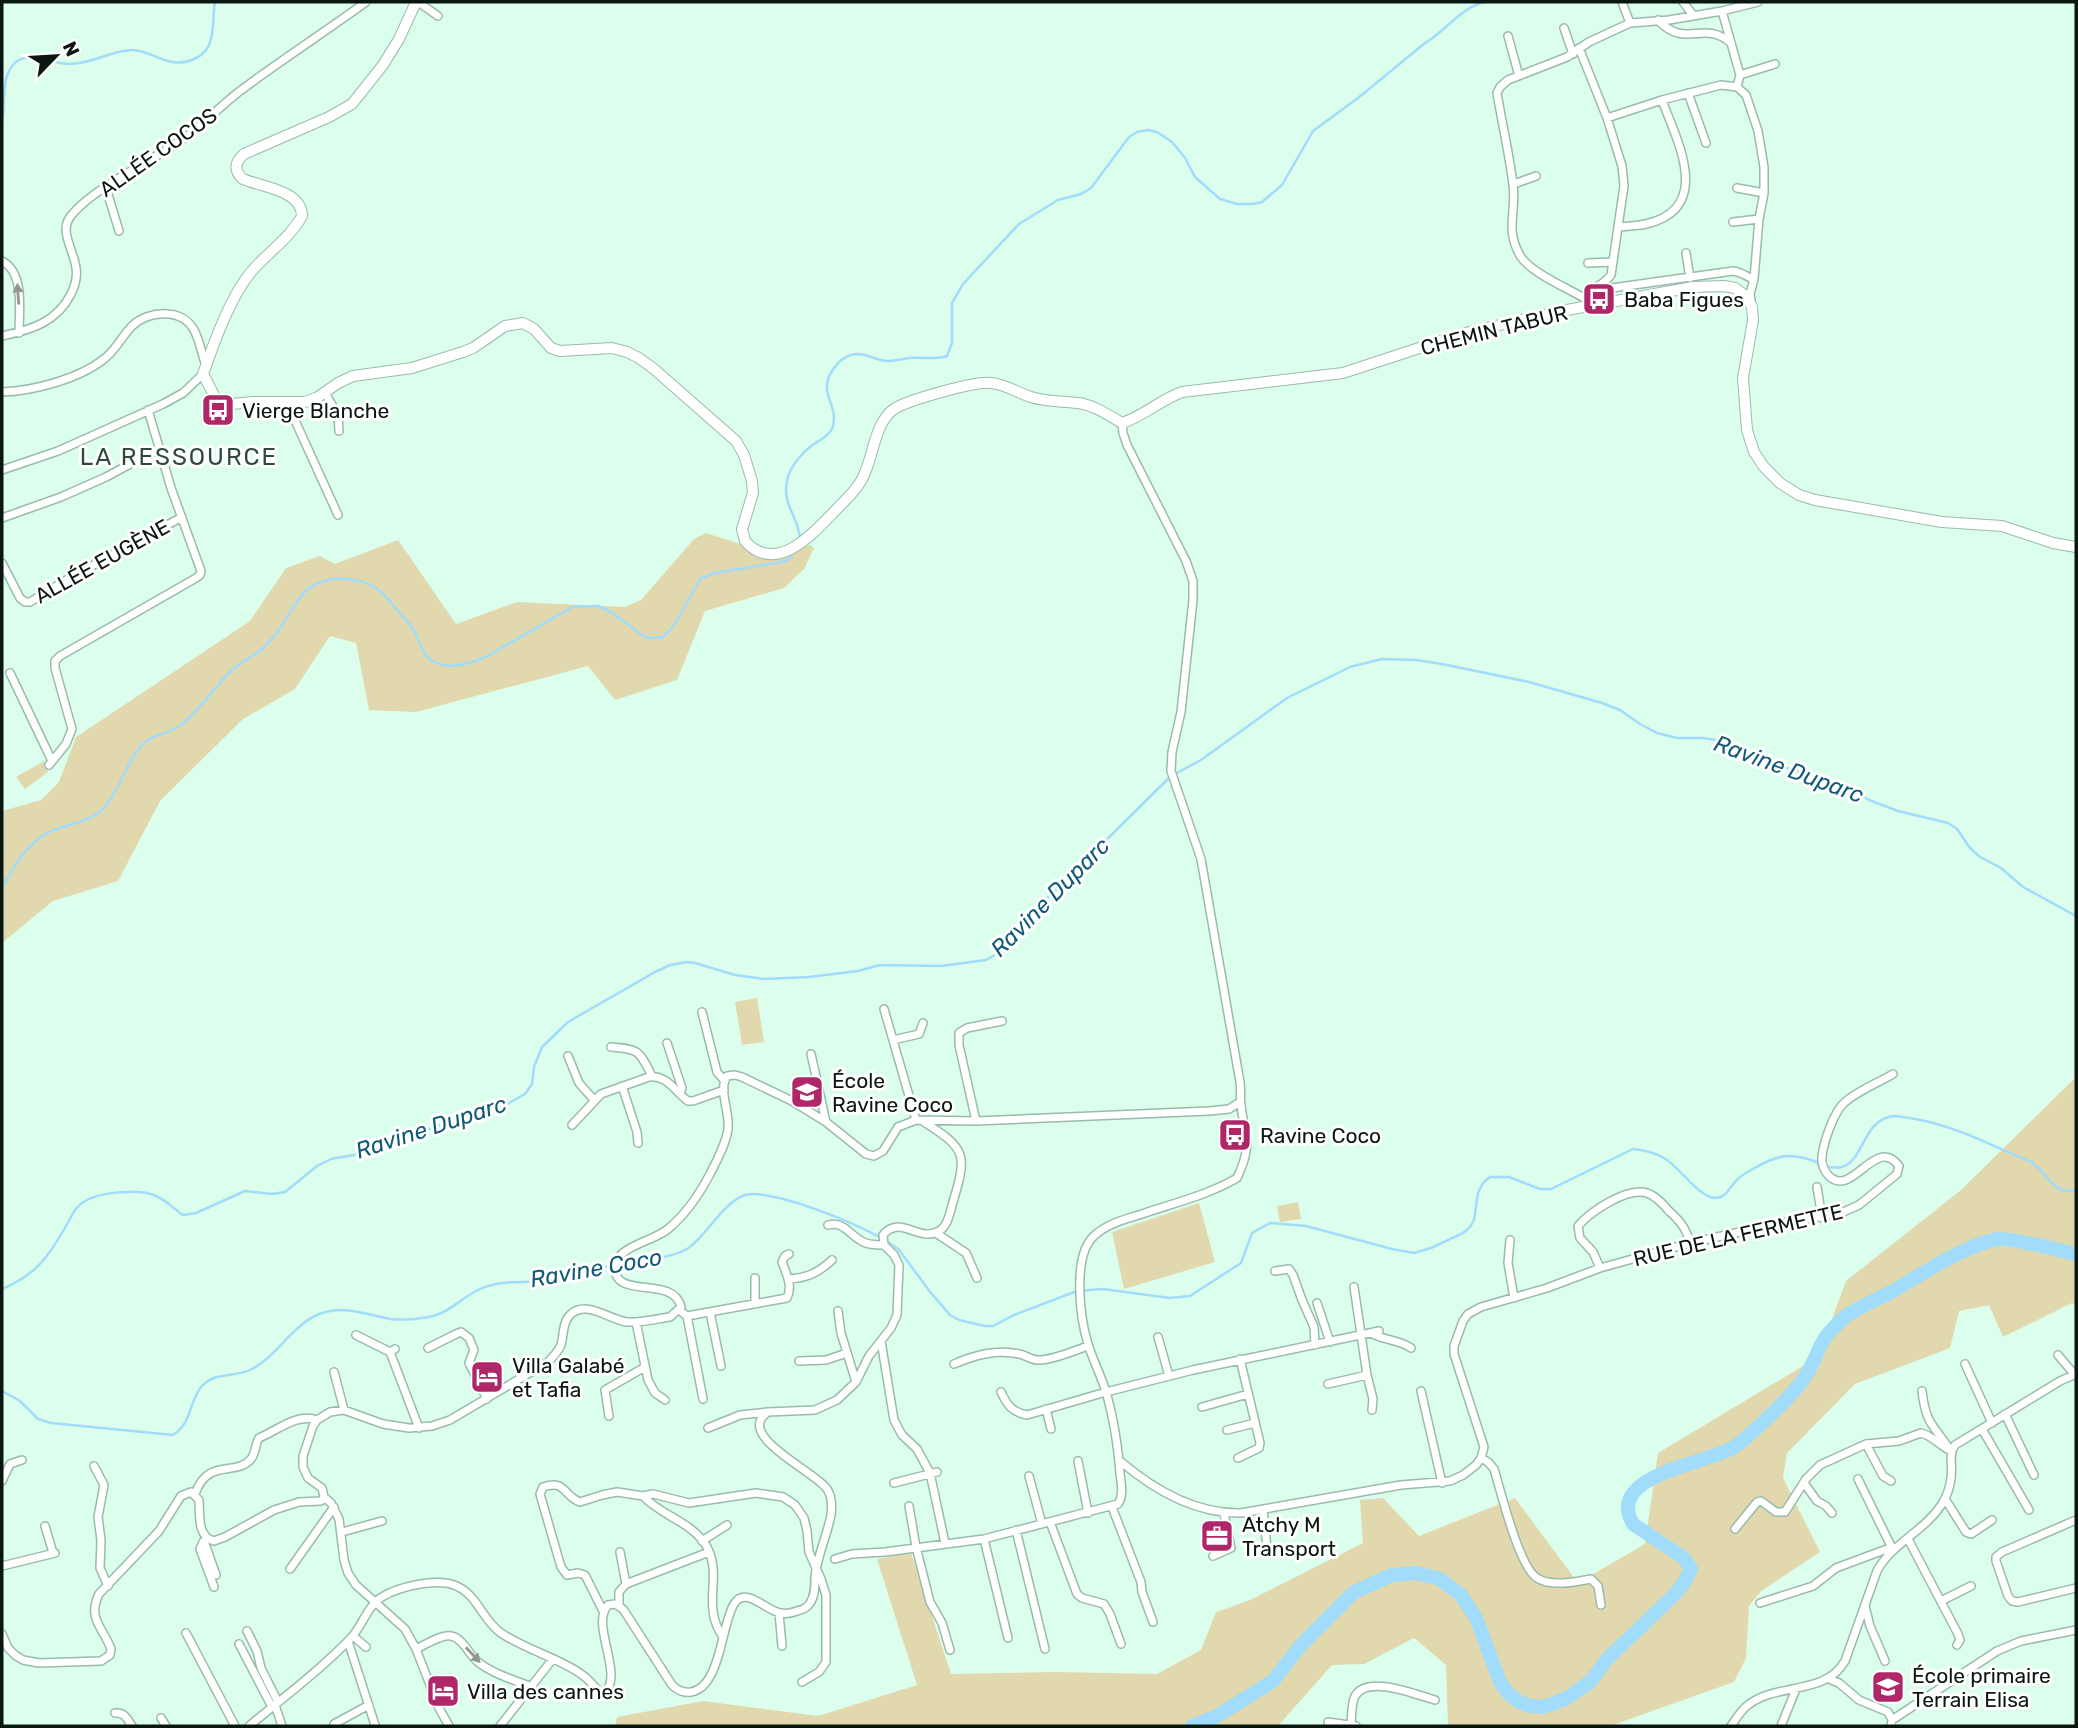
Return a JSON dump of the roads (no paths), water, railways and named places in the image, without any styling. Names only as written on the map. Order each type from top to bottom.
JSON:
[{"type":"street","name":"ALLÉE COCOS","points":[[2,336],[35,328],[52,318],[70,296],[77,272],[66,224],[78,209],[195,131],[240,92],[366,2]]},
{"type":"street","points":[[2,471],[58,451],[183,393],[205,371],[237,292],[251,272],[302,216],[301,208],[292,198],[243,179],[237,174],[238,159],[352,104],[383,65],[417,2],[438,16]]},
{"type":"street","points":[[1622,2],[1630,23]]},
{"type":"street","points":[[1683,2],[1693,15]]},
{"type":"street","points":[[1564,28],[1576,51],[1607,118],[1624,174],[1625,186],[1611,275],[1588,294],[1586,302],[1532,268],[1522,259],[1516,246],[1511,222],[1515,205],[1514,184],[1497,93],[1504,82],[1576,51],[1589,41],[1630,23],[1669,20],[1758,2]]},
{"type":"street","points":[[1722,11],[1740,75],[1737,87]]},
{"type":"street","points":[[1658,20],[1668,31],[1680,35],[1710,32],[1721,35],[1731,43]]},
{"type":"street","points":[[1508,36],[1518,76]]},
{"type":"street","points":[[1740,75],[1775,64]]},
{"type":"street","points":[[1607,118],[1721,85],[1737,87],[1746,95],[1758,131],[1764,167],[1764,193],[1750,278],[1752,320],[1743,378],[1747,430],[1754,452],[1780,483],[1798,495],[1815,500],[1942,522],[2002,526],[2053,543],[2076,547]]},
{"type":"street","points":[[1688,93],[1706,143]]},
{"type":"street","points":[[1618,226],[1645,224],[1661,218],[1672,211],[1685,189],[1685,162],[1662,100]]},
{"type":"street","points":[[1514,184],[1536,176]]},
{"type":"street","points":[[106,188],[119,231]]},
{"type":"street","points":[[1737,188],[1764,193]]},
{"type":"street","points":[[1733,222],[1759,219]]},
{"type":"street","points":[[1686,253],[1690,278]]},
{"type":"street","points":[[2,261],[11,267],[18,285],[19,332]]},
{"type":"street","points":[[1588,263],[1614,262]]},
{"type":"street","points":[[1599,287],[1605,289],[1733,271],[1750,278]]},
{"type":"street","points":[[1750,278],[1740,292],[1746,296],[1752,307]]},
{"type":"street","name":"CHEMIN TABUR","points":[[1122,423],[1133,420],[1167,397],[1182,391],[1343,373],[1465,333],[1586,302],[1712,285],[1735,288],[1740,292]]},
{"type":"street","points":[[2,392],[55,382],[94,366],[114,351],[134,324],[156,315],[172,314],[187,321],[194,329],[205,371],[221,405],[305,402],[353,376],[404,369],[463,352],[497,330],[517,323],[528,325],[551,348],[560,351],[612,348],[627,352],[654,369],[736,441],[744,455],[752,481],[753,493],[742,529],[745,541],[749,546],[769,554],[787,551],[807,539],[856,488],[867,467],[881,427],[895,408],[907,403],[979,383],[991,383],[1051,402],[1087,405],[1122,423],[1127,445],[1193,580],[1188,656],[1171,771],[1201,859],[1240,1082],[1240,1101],[1247,1139],[1246,1154],[1237,1178],[1221,1187],[1101,1230],[1091,1238],[1084,1249],[1080,1285],[1082,1323],[1106,1392],[1119,1446],[1122,1496],[1119,1503],[984,1539],[835,1559]]},
{"type":"street","points":[[325,393],[338,415],[339,432]]},
{"type":"street","points":[[287,403],[338,515]]},
{"type":"street","points":[[10,673],[51,763],[66,744],[72,729],[55,661],[200,575],[200,564],[158,449],[148,410]]},
{"type":"street","points":[[2,518],[106,477],[158,449]]},
{"type":"street","name":"ALLÉE EUGÈNE","points":[[2,563],[20,598],[30,602],[182,517]]},
{"type":"street","points":[[884,1009],[919,1120],[953,1144],[962,1159],[962,1172],[941,1230],[925,1234],[901,1227],[887,1230],[883,1235],[884,1245]]},
{"type":"street","points":[[450,1726],[439,1708],[416,1648],[405,1629],[356,1585],[348,1573],[342,1532],[334,1507],[324,1497],[322,1488],[308,1478],[302,1461],[313,1426],[330,1412],[344,1410],[395,1426],[432,1426],[450,1420],[539,1369],[560,1348],[566,1321],[577,1311],[593,1310],[614,1319],[636,1322],[670,1317],[679,1310],[679,1300],[671,1292],[629,1285],[620,1281],[614,1268],[622,1253],[668,1230],[698,1194],[710,1174],[727,1131],[724,1080],[717,1072],[702,1012]]},
{"type":"street","points":[[976,1121],[958,1039],[959,1033],[967,1028],[1002,1021]]},
{"type":"street","points":[[893,1040],[919,1034],[923,1023]]},
{"type":"street","points":[[667,1043],[681,1088],[680,1093]]},
{"type":"street","points":[[611,1047],[632,1048],[638,1052],[652,1076]]},
{"type":"street","points":[[811,1054],[826,1122]]},
{"type":"street","points":[[568,1056],[579,1083],[594,1100]]},
{"type":"street","points":[[724,1080],[731,1074],[743,1077],[792,1101],[826,1122],[866,1154],[873,1156],[883,1151],[898,1126],[919,1120],[976,1121],[1216,1111],[1229,1110],[1240,1101]]},
{"type":"street","name":"RUE DE LA FERMETTE","points":[[1481,1458],[1484,1452],[1483,1441],[1456,1362],[1454,1346],[1468,1314],[1481,1307],[1600,1268],[1690,1243],[1776,1224],[1822,1218],[1859,1205],[1894,1178],[1898,1174],[1899,1166],[1891,1159],[1878,1158],[1869,1162],[1855,1176],[1839,1181],[1833,1180],[1823,1166],[1822,1156],[1839,1109],[1850,1098],[1893,1074]]},
{"type":"street","points":[[572,1125],[601,1094],[652,1076],[665,1080],[688,1101],[724,1090]]},
{"type":"street","points":[[622,1086],[638,1143]]},
{"type":"street","points":[[1817,1187],[1822,1218]]},
{"type":"street","points":[[1600,1268],[1593,1252],[1580,1238],[1578,1226],[1595,1210],[1630,1194],[1646,1192],[1657,1199],[1684,1226],[1690,1243]]},
{"type":"street","points":[[708,1428],[740,1415],[815,1410],[837,1400],[856,1382],[869,1356],[891,1328],[897,1315],[900,1270],[897,1258],[884,1245],[861,1241],[842,1226],[828,1226]]},
{"type":"street","points":[[936,1233],[966,1253],[976,1278]]},
{"type":"street","points":[[1510,1240],[1508,1263],[1514,1298]]},
{"type":"street","points":[[687,1316],[787,1298],[788,1279],[782,1262],[789,1254]]},
{"type":"street","points":[[788,1279],[806,1278],[832,1260]]},
{"type":"street","points":[[1275,1271],[1289,1269],[1293,1275],[1314,1327],[1315,1346]]},
{"type":"street","points":[[755,1278],[755,1304]]},
{"type":"street","points":[[1354,1287],[1360,1335],[1373,1399],[1372,1409]]},
{"type":"street","points":[[1317,1303],[1330,1342]]},
{"type":"street","points":[[679,1310],[687,1316],[703,1399]]},
{"type":"street","points":[[838,1311],[841,1333],[856,1382]]},
{"type":"street","points":[[710,1312],[721,1366]]},
{"type":"street","points":[[636,1322],[651,1387],[654,1393],[665,1401]]},
{"type":"street","points":[[428,1348],[461,1332],[466,1335],[474,1350],[470,1368],[487,1399]]},
{"type":"street","points":[[1001,1392],[1006,1404],[1017,1413],[1027,1415],[1106,1392],[1240,1359],[1375,1332],[1381,1339],[1406,1344],[1411,1348]]},
{"type":"street","points":[[356,1335],[392,1350],[419,1428]]},
{"type":"street","points":[[1158,1336],[1169,1376]]},
{"type":"street","points":[[881,1341],[895,1424],[901,1435],[917,1449],[933,1472],[945,1543]]},
{"type":"street","points":[[954,1364],[984,1353],[1017,1353],[1042,1360],[1088,1346]]},
{"type":"street","points":[[799,1361],[826,1360],[847,1353]]},
{"type":"street","points":[[1951,1451],[1962,1439],[2075,1374],[2058,1355]]},
{"type":"street","points":[[1238,1458],[1259,1448],[1240,1359]]},
{"type":"street","points":[[1965,1364],[1992,1423]]},
{"type":"street","points":[[609,1416],[605,1390],[645,1367]]},
{"type":"street","points":[[334,1372],[344,1410]]},
{"type":"street","points":[[1328,1384],[1367,1375]]},
{"type":"street","points":[[1421,1391],[1442,1483]]},
{"type":"street","points":[[1731,1726],[1743,1710],[1754,1702],[1829,1679],[1840,1670],[1882,1561],[1930,1520],[1945,1499],[1952,1476],[1951,1451],[1930,1424],[1922,1391]]},
{"type":"street","points":[[1202,1407],[1248,1394]]},
{"type":"street","points":[[1046,1409],[1051,1429]]},
{"type":"street","points":[[709,1552],[626,1584],[618,1592],[619,1605],[672,1685],[683,1692],[697,1690],[709,1679],[734,1603],[742,1597],[752,1598],[779,1613],[801,1611],[808,1606],[814,1594],[816,1568],[832,1512],[830,1496],[821,1483],[763,1438],[760,1422],[762,1416],[768,1412]]},
{"type":"street","points":[[2005,1415],[2034,1475]]},
{"type":"street","points":[[195,1494],[202,1479],[208,1474],[247,1463],[259,1438],[300,1418],[317,1420]]},
{"type":"street","points":[[1227,1430],[1255,1423]]},
{"type":"street","points":[[1982,1429],[2029,1510]]},
{"type":"street","points":[[1735,1529],[1757,1502],[1761,1501],[1776,1512],[1785,1512],[1820,1465],[1866,1444],[1899,1441],[1921,1433],[1934,1438],[1951,1451]]},
{"type":"street","points":[[1866,1444],[1883,1475],[1891,1481]]},
{"type":"street","points":[[1119,1461],[1157,1489],[1204,1508],[1224,1513],[1241,1513],[1401,1485],[1442,1483],[1463,1475],[1481,1458],[1494,1469],[1520,1554],[1531,1573],[1546,1582],[1591,1579],[1600,1590],[1601,1605]]},
{"type":"street","points":[[2,1481],[10,1464],[22,1460]]},
{"type":"street","points":[[1078,1461],[1088,1513]]},
{"type":"street","points":[[94,1465],[104,1485],[98,1517],[100,1568],[108,1586]]},
{"type":"street","points":[[894,1483],[933,1472]]},
{"type":"street","points":[[1029,1476],[1077,1594],[1104,1604],[1121,1644]]},
{"type":"street","points":[[1858,1479],[1893,1550]]},
{"type":"street","points":[[1804,1483],[1817,1501],[1832,1513]]},
{"type":"street","points":[[249,1726],[351,1638],[376,1601],[391,1592],[417,1585],[454,1585],[469,1595],[491,1626],[512,1641],[581,1674],[600,1692],[609,1689],[603,1611],[585,1575],[567,1575],[561,1567],[540,1494],[541,1490],[549,1485],[561,1486],[572,1499],[580,1502],[617,1492],[657,1495],[689,1503],[747,1493],[771,1494],[795,1504],[802,1513],[809,1552],[826,1595],[826,1662],[819,1672],[802,1682]]},
{"type":"street","points":[[2,1634],[8,1648],[23,1660],[54,1663],[101,1661],[110,1655],[111,1649],[97,1622],[94,1607],[99,1594],[159,1531],[181,1496],[189,1492],[200,1500],[201,1528],[216,1575]]},
{"type":"street","points":[[643,1496],[650,1504],[684,1524],[702,1541],[709,1552],[714,1588],[712,1616],[723,1637]]},
{"type":"street","points":[[204,1540],[218,1540],[274,1510],[299,1502],[321,1501],[324,1497]]},
{"type":"street","points":[[1945,1499],[1966,1532],[1971,1534],[1992,1520]]},
{"type":"street","points":[[909,1506],[930,1602],[942,1623],[950,1650]]},
{"type":"street","points":[[290,1569],[334,1507]]},
{"type":"street","points":[[1112,1507],[1141,1582],[1153,1622]]},
{"type":"street","points":[[1263,1510],[1267,1548]]},
{"type":"street","points":[[1213,1556],[1231,1548],[1224,1513]]},
{"type":"street","points":[[2076,1520],[2002,1552],[1996,1560],[2009,1599],[2015,1602],[2076,1588]]},
{"type":"street","points":[[342,1532],[382,1521]]},
{"type":"street","points":[[702,1541],[727,1525]]},
{"type":"street","points":[[2,1566],[54,1553],[45,1526]]},
{"type":"street","points":[[1016,1530],[1045,1649]]},
{"type":"street","points":[[984,1539],[1008,1638]]},
{"type":"street","points":[[1908,1539],[1958,1634],[1957,1645]]},
{"type":"street","points":[[204,1540],[200,1549],[214,1587]]},
{"type":"street","points":[[1760,1602],[1813,1586],[1843,1565],[1887,1549],[1893,1550]]},
{"type":"street","points":[[620,1552],[626,1584]]},
{"type":"street","points":[[1941,1601],[1971,1586]]},
{"type":"street","points":[[603,1611],[611,1604],[619,1605]]},
{"type":"street","points":[[1865,1604],[1870,1626],[1885,1661]]},
{"type":"street","points":[[779,1613],[782,1646]]},
{"type":"street","points":[[1829,1679],[1839,1683],[1859,1700],[1888,1712],[1891,1723],[1997,1651],[2021,1641],[2076,1630]]},
{"type":"street","points":[[247,1631],[257,1651],[282,1726]]},
{"type":"street","points":[[186,1633],[236,1726]]},
{"type":"street","points":[[416,1648],[446,1636],[453,1636],[487,1669],[532,1687]]},
{"type":"street","points":[[351,1638],[366,1647]]},
{"type":"street","points":[[351,1638],[375,1724]]},
{"type":"street","points":[[239,1644],[275,1705]]},
{"type":"street","points":[[501,1726],[552,1660]]},
{"type":"street","points":[[1328,1722],[1354,1725],[1354,1698],[1371,1686],[1390,1688],[1435,1700]]},
{"type":"street","points":[[1782,1726],[1796,1689]]},
{"type":"street","points":[[334,1724],[369,1705]]},
{"type":"street","points":[[115,1713],[125,1715],[132,1726]]},
{"type":"street","points":[[161,1718],[166,1726]]},
{"type":"waterway","points":[[2,122],[6,78],[18,60],[40,58],[69,64],[132,50],[168,61],[188,61],[200,56],[209,46],[215,2]]},
{"type":"waterway","points":[[800,538],[788,504],[787,481],[790,471],[800,457],[832,429],[834,420],[827,385],[834,368],[842,360],[856,354],[888,361],[947,356],[952,343],[952,303],[963,284],[1019,224],[1058,200],[1081,194],[1091,188],[1129,137],[1137,132],[1157,132],[1172,142],[1195,177],[1220,199],[1237,204],[1262,202],[1282,185],[1313,131],[1461,14],[1485,2]]},
{"type":"waterway","points":[[2,888],[32,844],[49,832],[89,819],[98,813],[111,799],[141,746],[149,739],[184,722],[229,673],[274,637],[297,601],[305,591],[316,584],[347,579],[372,586],[385,596],[411,626],[426,656],[440,664],[455,666],[486,657],[572,607],[598,606],[611,612],[645,637],[663,637],[678,619],[700,579],[714,573],[782,562],[789,559],[795,550]]},
{"type":"waterway","name":"Ravine Duparc","points":[[2,1289],[33,1271],[54,1247],[77,1208],[89,1199],[108,1194],[139,1192],[160,1198],[183,1215],[196,1213],[245,1191],[272,1194],[285,1192],[317,1166],[331,1159],[359,1154],[451,1121],[493,1112],[525,1094],[532,1084],[534,1067],[542,1047],[568,1022],[670,965],[695,963],[735,975],[764,979],[809,977],[858,971],[880,965],[941,966],[986,960],[1000,952],[1010,935],[1171,776],[1201,760],[1287,698],[1350,667],[1382,659],[1442,664],[1529,682],[1602,703],[1620,710],[1657,733],[1677,738],[1721,741],[1752,758],[1844,785],[1869,800],[1898,811],[1948,823],[1957,829],[1980,857],[2001,868],[2023,887],[2076,916]]},
{"type":"waterway","name":"Ravine Coco","points":[[1825,1166],[1838,1168],[1848,1164],[1881,1120],[1898,1116],[1930,1122],[1975,1138],[2033,1163],[2056,1187],[2068,1191],[2076,1190]]},
{"type":"waterway","name":"Ravine Coco","points":[[2,1391],[20,1401],[38,1419],[51,1423],[173,1435],[184,1424],[194,1399],[207,1381],[252,1369],[269,1357],[299,1327],[317,1315],[344,1310],[390,1319],[422,1318],[446,1311],[470,1294],[488,1286],[557,1280],[599,1268],[671,1255],[687,1249],[729,1205],[745,1195],[758,1194],[800,1204],[870,1232],[899,1250],[950,1315],[959,1320],[993,1326],[1077,1291],[1103,1289],[1170,1298],[1190,1296],[1241,1263],[1252,1233],[1270,1223],[1306,1226],[1414,1253],[1431,1248],[1470,1227],[1474,1220],[1478,1193],[1490,1177],[1509,1177],[1540,1189],[1551,1189],[1633,1149],[1664,1158],[1695,1187],[1709,1196],[1719,1198],[1743,1175],[1770,1160],[1793,1156],[1819,1163]]},
{"type":"waterway","points":[[1192,1726],[1217,1716],[1273,1681],[1300,1646],[1354,1592],[1392,1575],[1416,1573],[1440,1579],[1461,1595],[1477,1620],[1500,1682],[1508,1693],[1519,1702],[1530,1706],[1542,1707],[1567,1698],[1591,1681],[1607,1659],[1672,1597],[1691,1569],[1684,1558],[1633,1524],[1628,1507],[1633,1493],[1665,1472],[1737,1445],[1799,1385],[1824,1340],[1844,1318],[1944,1261],[1972,1247],[1998,1239],[2076,1254]]},
{"type":"place","name":"Baba Figues","points":[[1599,299]]},
{"type":"place","name":"Vierge Blanche","points":[[218,410]]},
{"type":"place","name":"École Ravine Coco","points":[[807,1092]]},
{"type":"place","name":"Ravine Coco","points":[[1235,1135]]},
{"type":"place","name":"Villa Galabé et Tafia","points":[[487,1377]]},
{"type":"place","name":"Atchy M Transport","points":[[1217,1536]]},
{"type":"place","name":"École primaire Terrain Elisa","points":[[1888,1687]]},
{"type":"place","name":"Villa des cannes","points":[[443,1691]]},
{"type":"district","name":"LA RESSOURCE","points":[[179,457]]}]
